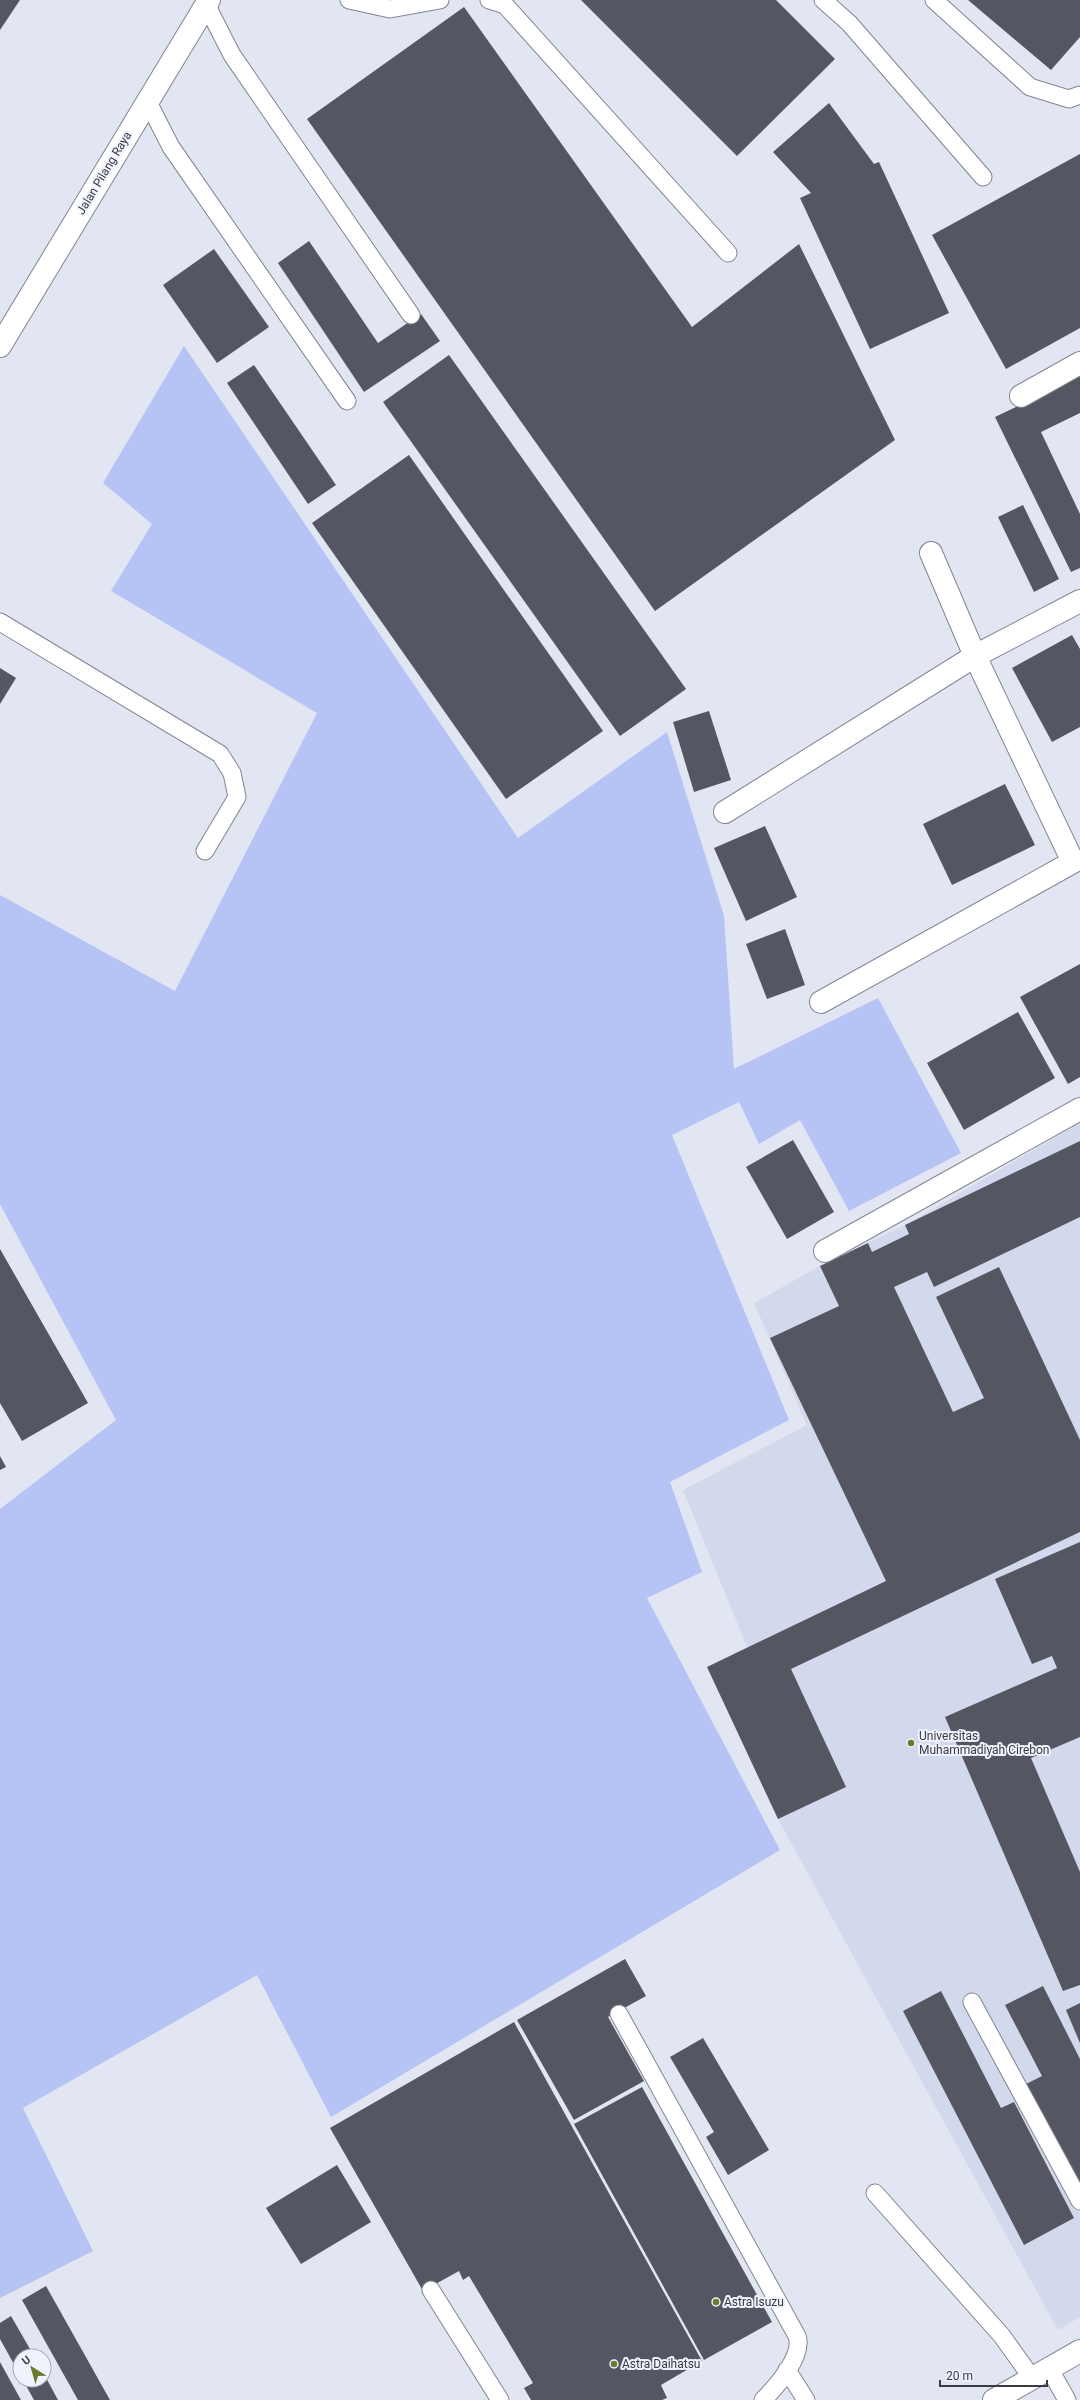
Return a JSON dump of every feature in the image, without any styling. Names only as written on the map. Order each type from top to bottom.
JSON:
[{"type":"main road","name":"Jalan Pilang Raya","points":[[0,346],[205,1]]},
{"type":"main road","points":[[1021,396],[1080,363]]},
{"type":"main road","points":[[821,1002],[1078,867],[975,656],[930,553]]},
{"type":"main road","points":[[725,812],[975,656],[1080,601]]},
{"type":"main road","points":[[825,1250],[1080,1109]]},
{"type":"main road","points":[[994,2400],[1080,2350]]},
{"type":"lane","points":[[350,0],[390,9],[440,0]]},
{"type":"lane","points":[[489,0],[505,5],[728,253]]},
{"type":"lane","points":[[823,0],[849,23],[983,177]]},
{"type":"lane","points":[[934,0],[1030,87],[1068,99],[1080,95]]},
{"type":"lane","points":[[205,1],[232,55],[411,315]]},
{"type":"lane","points":[[147,100],[171,147],[347,401]]},
{"type":"lane","points":[[0,622],[220,754],[232,773],[237,797],[205,851]]},
{"type":"lane","points":[[972,2002],[1080,2201]]},
{"type":"lane","points":[[619,2014],[797,2336],[799,2349],[764,2400]]},
{"type":"lane","points":[[875,2193],[1002,2336],[1067,2400]]},
{"type":"lane","points":[[431,2290],[500,2400]]},
{"type":"lane","points":[[786,2370],[806,2400]]},
{"type":"shaded area","points":[[184,346],[518,838],[667,732],[724,916],[734,1069],[878,998],[961,1153],[849,1211],[800,1120],[759,1144],[739,1102],[672,1135],[789,1420],[670,1482],[702,1572],[647,1598],[780,1850],[331,2117],[257,1975],[23,2108],[93,2251],[0,2298],[0,1509],[116,1420],[0,1204],[0,895],[175,991],[317,713],[111,591],[152,524],[103,483]]},
{"type":"shaded area","name":"Universitas Muhammadiyah Cirebon","points":[[1080,1123],[1080,2317],[1058,2330],[778,1819],[707,1667],[747,1647],[683,1490],[807,1425],[754,1303],[820,1266],[905,1225]]},
{"type":"building","points":[[0,0],[20,0],[0,30]]},
{"type":"building","points":[[581,0],[776,0],[835,59],[737,156]]},
{"type":"building","points":[[968,0],[1080,0],[1080,37],[1051,70]]},
{"type":"building","points":[[464,7],[692,327],[799,244],[895,440],[655,611],[307,119]]},
{"type":"building","points":[[829,103],[874,164],[879,162],[949,313],[870,349],[800,198],[811,193],[773,152]]},
{"type":"building","points":[[1080,154],[1080,328],[1006,369],[932,235]]},
{"type":"building","points":[[309,241],[378,343],[421,314],[440,341],[364,392],[278,263]]},
{"type":"building","points":[[214,249],[269,327],[217,363],[163,285]]},
{"type":"building","points":[[449,355],[686,689],[620,736],[383,402]]},
{"type":"building","points":[[254,365],[336,485],[308,504],[227,383]]},
{"type":"building","points":[[1080,376],[1080,413],[1041,432],[1080,514],[1080,568],[1071,572],[995,417]]},
{"type":"building","points":[[409,455],[603,731],[506,799],[312,523]]},
{"type":"building","points":[[1023,505],[1059,579],[1034,592],[998,517]]},
{"type":"building","points":[[1072,635],[1080,649],[1080,727],[1052,742],[1012,668]]},
{"type":"building","points":[[0,668],[16,678],[0,704]]},
{"type":"building","points":[[709,711],[731,780],[694,792],[673,722]]},
{"type":"building","points":[[1005,784],[1035,845],[952,885],[923,824]]},
{"type":"building","points":[[765,826],[797,897],[746,921],[714,848]]},
{"type":"building","points":[[785,929],[805,985],[767,999],[746,944]]},
{"type":"building","points":[[1080,964],[1080,1077],[1068,1084],[1020,997]]},
{"type":"building","points":[[1018,1012],[1055,1078],[964,1130],[927,1063]]},
{"type":"building","points":[[793,1140],[834,1212],[787,1239],[746,1167]]},
{"type":"building","points":[[1080,1141],[1080,1217],[934,1287],[927,1272],[894,1287],[953,1412],[984,1398],[936,1297],[999,1267],[1080,1440],[1080,1532],[791,1669],[846,1787],[778,1819],[707,1667],[886,1581],[770,1338],[839,1306],[820,1266],[868,1243],[872,1252],[909,1234],[905,1225]]},
{"type":"building","points":[[0,1249],[88,1403],[22,1441],[0,1403]]},
{"type":"building","points":[[0,1456],[6,1467],[0,1470]]},
{"type":"building","points":[[1080,1542],[1080,1737],[1031,1758],[1080,1872],[1080,1985],[1063,1991],[945,1717],[1057,1668],[1052,1656],[1032,1664],[995,1579]]},
{"type":"building","points":[[625,1959],[646,1996],[608,2017],[644,2081],[574,2120],[517,2020]]},
{"type":"building","points":[[1043,1986],[1080,2059],[1080,2191],[1026,2084],[1042,2076],[1005,2005]]},
{"type":"building","points":[[941,1991],[1001,2108],[1014,2102],[1074,2218],[1024,2245],[903,2011]]},
{"type":"building","points":[[1080,2003],[1080,2043],[1066,2010]]},
{"type":"building","points":[[514,2022],[702,2361],[661,2385],[667,2398],[662,2400],[531,2400],[524,2388],[533,2383],[469,2276],[463,2280],[459,2271],[423,2291],[330,2128]]},
{"type":"building","points":[[703,2038],[769,2150],[728,2175],[706,2137],[714,2132],[670,2057]]},
{"type":"building","points":[[642,2087],[772,2322],[704,2360],[574,2124]]},
{"type":"building","points":[[337,2165],[371,2222],[301,2264],[266,2208]]},
{"type":"building","points":[[46,2286],[110,2400],[78,2400],[52,2354],[52,2348],[49,2348],[22,2300]]},
{"type":"building","points":[[11,2316],[29,2348],[12,2348],[12,2361],[0,2339],[0,2323]]},
{"type":"building","points":[[0,2362],[12,2384],[12,2388],[14,2388],[21,2400],[0,2400]]},
{"type":"building","points":[[27,2388],[52,2388],[58,2400],[34,2400]]},
{"type":"place","name":"Universitas Muhammadiyah Cirebon","points":[[911,1743]]},
{"type":"place","name":"Astra Isuzu","points":[[716,2302]]},
{"type":"place","name":"Astra Daihatsu","points":[[614,2364]]}]
